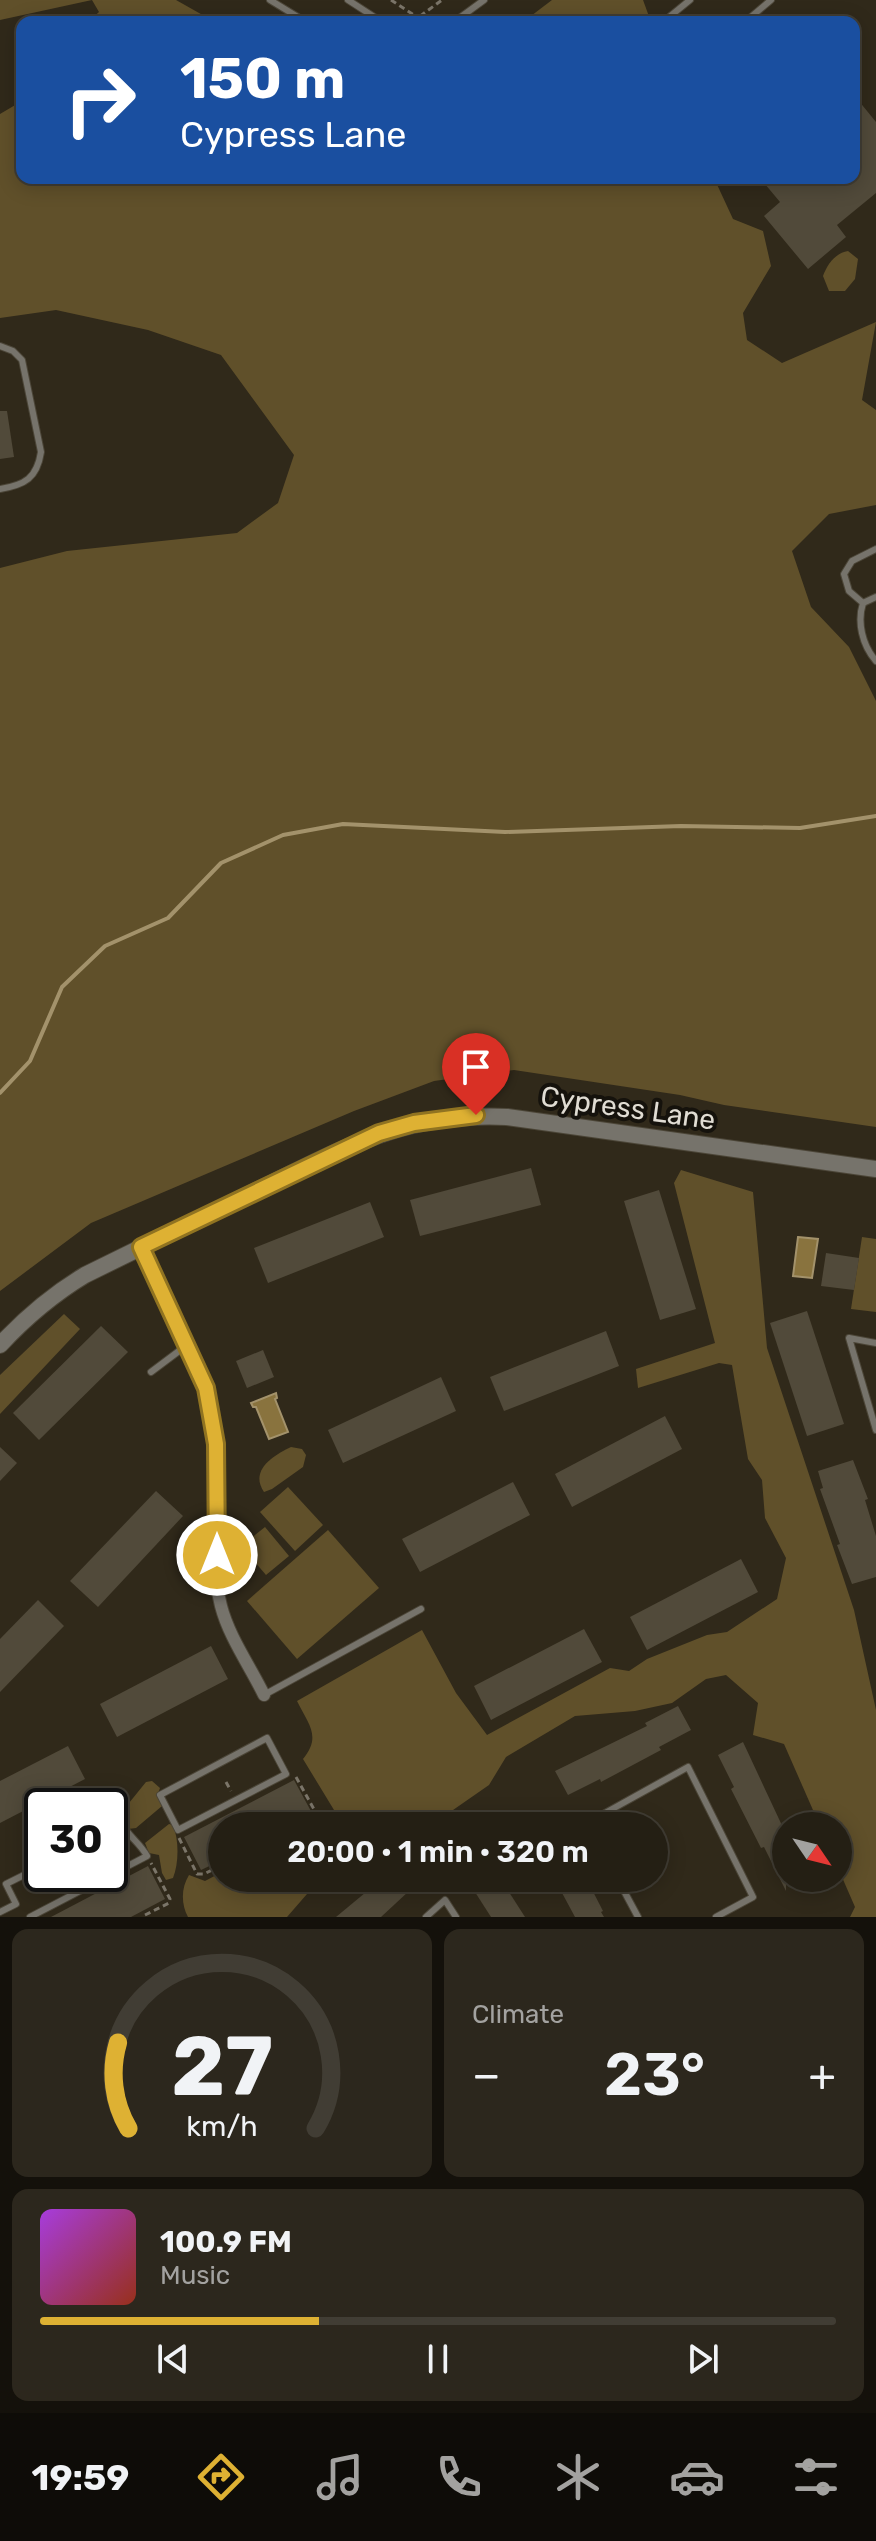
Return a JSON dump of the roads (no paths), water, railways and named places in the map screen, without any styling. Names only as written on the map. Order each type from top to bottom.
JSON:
[{"type":"street","name":"Cypress Lane","points":[[0,1345],[55,1293],[85,1275],[379,1133],[445,1118],[507,1117],[876,1169]]},
{"type":"street","points":[[141,1247],[206,1388],[216,1444],[217,1583],[221,1606],[264,1695]]},
{"type":"lane","points":[[270,0],[296,16]]},
{"type":"lane","points":[[348,0],[373,16]]},
{"type":"lane","points":[[462,16],[484,0]]},
{"type":"lane","points":[[670,16],[690,0]]},
{"type":"lane","points":[[752,16],[771,0]]},
{"type":"lane","points":[[0,346],[13,351],[22,360],[41,452],[39,466],[31,477],[17,486],[0,489]]},
{"type":"lane","points":[[863,603],[849,591],[844,574],[852,561],[876,549]]},
{"type":"lane","points":[[863,603],[876,597]]},
{"type":"lane","points":[[863,603],[859,618],[867,646],[876,661]]},
{"type":"lane","points":[[876,1343],[849,1338],[876,1430]]},
{"type":"lane","points":[[151,1372],[187,1345]]},
{"type":"lane","points":[[264,1695],[421,1609]]},
{"type":"lane","points":[[267,1738],[284,1770],[286,1774],[177,1829],[160,1795],[267,1738]]},
{"type":"lane","points":[[607,1812],[688,1767],[753,1897],[716,1917]]},
{"type":"lane","points":[[128,1836],[142,1845],[146,1857],[128,1866]]},
{"type":"lane","points":[[0,1912],[16,1904],[6,1884],[24,1875]]},
{"type":"lane","points":[[30,1917],[78,1892]]},
{"type":"lane","points":[[625,1892],[638,1917]]},
{"type":"lane","points":[[426,1917],[445,1900],[456,1917]]},
{"type":"waterway","points":[[0,1093],[30,1061],[62,987],[105,946],[168,918],[221,863],[283,835],[343,824],[505,832],[681,826],[800,828],[876,816]]}]
